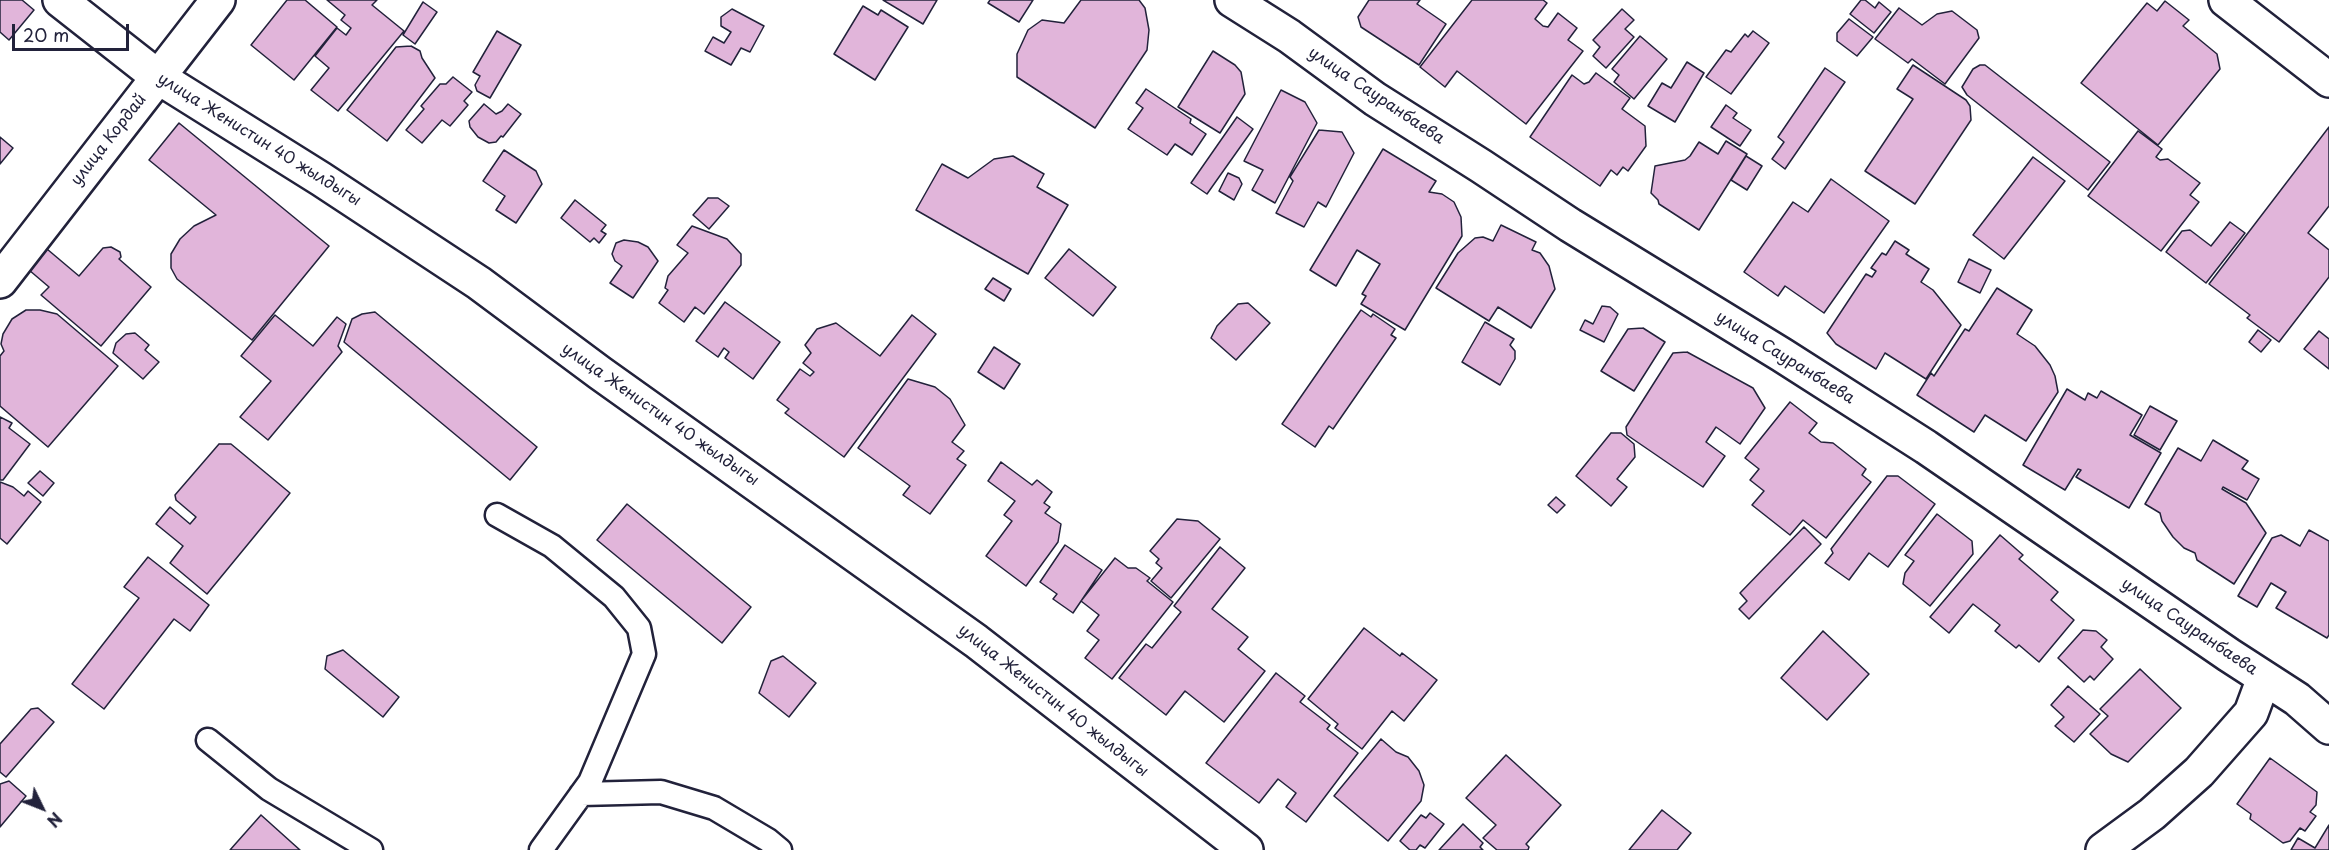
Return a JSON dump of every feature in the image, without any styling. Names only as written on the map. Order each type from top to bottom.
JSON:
[{"type":"street","name":"улица Женистин 40 жылдыгы","points":[[60,0],[158,77],[321,179],[479,283],[600,373],[976,641],[1246,850]]},
{"type":"street","name":"улица Кордай","points":[[0,281],[218,0]]},
{"type":"street","name":"улица Сауранбаева","points":[[1233,0],[1289,36],[1375,99],[1481,165],[1570,225],[1782,355],[1926,447],[2297,699],[2329,727]]},
{"type":"street","points":[[2226,0],[2329,80]]},
{"type":"street","points":[[2103,850],[2152,814],[2199,772],[2251,713],[2264,678]]},
{"type":"lane","points":[[497,515],[552,546],[614,597],[639,628],[644,654],[590,782],[541,850]]},
{"type":"lane","points":[[208,740],[270,789],[371,850]]},
{"type":"lane","points":[[581,794],[661,792],[714,808],[768,840],[780,850]]},
{"type":"building","points":[[0,0],[22,0],[34,10],[9,40],[0,32]]},
{"type":"building","points":[[287,0],[305,0],[337,27],[294,80],[251,45]]},
{"type":"building","points":[[327,0],[377,0],[372,5],[404,31],[338,111],[311,90],[329,68],[315,56],[337,28],[346,35],[351,28],[341,20],[345,15]]},
{"type":"building","points":[[883,0],[937,0],[923,24]]},
{"type":"building","points":[[990,0],[1033,0],[1019,22],[988,3]]},
{"type":"building","points":[[1081,0],[1139,0],[1145,8],[1149,30],[1147,50],[1095,128],[1017,77],[1017,54],[1028,30],[1042,20],[1064,23]]},
{"type":"building","points":[[1369,0],[1420,0],[1417,4],[1446,24],[1419,65],[1361,27],[1358,17]]},
{"type":"building","points":[[1472,0],[1543,0],[1547,3],[1535,19],[1543,26],[1548,27],[1558,13],[1577,28],[1568,40],[1583,51],[1526,124],[1457,71],[1445,87],[1420,67]]},
{"type":"building","points":[[1861,0],[1865,0],[1875,8],[1879,2],[1891,12],[1874,33],[1850,14]]},
{"type":"building","points":[[2165,1],[2189,20],[2183,26],[2217,54],[2220,69],[2158,145],[2081,83],[2147,3],[2157,11]]},
{"type":"building","points":[[423,2],[437,12],[415,44],[403,35]]},
{"type":"building","points":[[863,6],[878,15],[881,10],[908,27],[875,80],[834,54]]},
{"type":"building","points":[[1899,8],[1922,25],[1937,14],[1952,11],[1977,30],[1979,38],[1945,84],[1912,59],[1908,63],[1875,39]]},
{"type":"building","points":[[732,9],[764,26],[750,52],[741,48],[731,65],[705,51],[713,37],[724,43],[731,32],[721,26],[721,17]]},
{"type":"building","points":[[1622,9],[1634,20],[1625,29],[1634,37],[1606,68],[1593,56],[1600,47],[1593,40]]},
{"type":"building","points":[[1849,19],[1873,37],[1857,56],[1837,41],[1837,33]]},
{"type":"building","points":[[497,31],[521,45],[490,98],[477,91],[475,85],[480,76],[473,72]]},
{"type":"building","points":[[1753,31],[1769,43],[1731,94],[1706,77],[1726,50],[1731,52],[1745,34],[1748,37]]},
{"type":"building","points":[[1640,36],[1667,59],[1634,99],[1614,82],[1619,75],[1612,69]]},
{"type":"building","points":[[411,46],[420,51],[435,78],[387,141],[347,110],[396,47]]},
{"type":"building","points":[[1213,51],[1235,65],[1241,72],[1245,94],[1220,133],[1178,107]]},
{"type":"building","points":[[1687,62],[1704,73],[1675,122],[1648,106],[1662,83],[1671,88]]},
{"type":"building","points":[[1913,65],[1966,100],[1970,106],[1971,120],[1915,204],[1865,171],[1913,99],[1897,89]]},
{"type":"building","points":[[1985,65],[2110,162],[2088,190],[1967,95],[1962,87],[1973,69]]},
{"type":"building","points":[[1825,68],[1845,82],[1785,169],[1772,159],[1784,142],[1778,137]]},
{"type":"building","points":[[1596,73],[1630,98],[1622,109],[1645,126],[1646,146],[1628,171],[1623,167],[1617,175],[1611,170],[1600,186],[1530,137],[1572,75],[1584,84],[1589,82]]},
{"type":"building","points":[[453,77],[472,92],[464,101],[468,105],[450,126],[442,120],[422,143],[406,130],[424,109],[421,106],[440,84],[446,84]]},
{"type":"building","points":[[1146,89],[1191,119],[1190,123],[1206,134],[1192,155],[1175,144],[1167,155],[1128,129],[1143,108],[1136,103]]},
{"type":"building","points":[[1281,90],[1305,102],[1317,123],[1275,203],[1252,190],[1263,170],[1244,161]]},
{"type":"building","points":[[484,104],[496,114],[508,104],[521,114],[503,137],[501,136],[496,142],[489,143],[478,137],[470,127],[469,121]]},
{"type":"building","points":[[1726,105],[1737,113],[1733,118],[1751,130],[1740,146],[1711,127]]},
{"type":"building","points":[[1237,117],[1253,129],[1207,194],[1191,183]]},
{"type":"building","points":[[179,123],[329,246],[252,340],[177,279],[171,268],[171,254],[180,239],[194,226],[216,215],[149,160]]},
{"type":"building","points":[[2329,127],[2329,206],[2308,233],[2329,250],[2329,277],[2279,342],[2247,318],[2250,315],[2209,284]]},
{"type":"building","points":[[1319,130],[1342,132],[1354,153],[1326,207],[1318,202],[1304,227],[1276,213],[1293,181],[1290,177]]},
{"type":"building","points":[[2138,131],[2162,149],[2156,157],[2160,160],[2168,159],[2200,183],[2190,195],[2199,202],[2161,251],[2088,196]]},
{"type":"building","points":[[0,137],[13,148],[0,164]]},
{"type":"building","points":[[1726,141],[1747,154],[1699,230],[1659,204],[1651,193],[1655,166],[1685,160],[1699,142],[1718,154]]},
{"type":"building","points":[[1383,149],[1436,181],[1429,192],[1442,194],[1454,202],[1461,217],[1462,236],[1405,330],[1361,304],[1366,296],[1362,294],[1380,264],[1357,250],[1336,286],[1310,270]]},
{"type":"building","points":[[504,150],[536,171],[542,184],[516,223],[496,210],[505,196],[483,181]]},
{"type":"building","points":[[1013,156],[1044,174],[1037,187],[1068,205],[1028,274],[916,210],[942,164],[968,178],[994,159]]},
{"type":"building","points":[[1746,156],[1762,166],[1747,190],[1731,180]]},
{"type":"building","points":[[2033,157],[2065,181],[2004,259],[1973,235]]},
{"type":"building","points":[[1228,173],[1239,178],[1242,184],[1234,200],[1219,191]]},
{"type":"building","points":[[1831,179],[1889,221],[1824,313],[1785,286],[1778,296],[1744,272],[1793,202],[1808,212]]},
{"type":"building","points":[[708,198],[718,198],[729,206],[709,229],[693,215]]},
{"type":"building","points":[[575,200],[606,225],[601,231],[606,234],[599,243],[594,238],[590,242],[561,218]]},
{"type":"building","points":[[2230,222],[2245,233],[2206,283],[2166,252],[2182,231],[2190,230],[2211,246]]},
{"type":"building","points":[[1501,225],[1536,242],[1532,250],[1540,253],[1549,266],[1555,289],[1531,328],[1498,307],[1489,321],[1436,288],[1458,253],[1475,238],[1483,237],[1493,241]]},
{"type":"building","points":[[692,226],[727,239],[741,254],[741,265],[704,314],[695,307],[684,322],[659,303],[668,290],[665,288],[668,276],[688,253],[677,245]]},
{"type":"building","points":[[624,240],[638,242],[648,247],[658,261],[633,298],[610,283],[622,266],[615,261],[612,254],[616,243]]},
{"type":"building","points":[[1895,241],[1909,250],[1906,254],[1929,269],[1921,282],[1933,290],[1961,325],[1926,379],[1885,353],[1876,369],[1836,344],[1827,333],[1866,274],[1872,277],[1876,271],[1871,268],[1882,253],[1886,255]]},
{"type":"building","points":[[111,247],[120,252],[119,259],[151,287],[101,346],[41,295],[49,287],[29,270],[47,249],[79,276],[103,248]]},
{"type":"building","points":[[1069,249],[1116,287],[1093,316],[1045,278]]},
{"type":"building","points":[[1969,259],[1991,270],[1980,293],[1958,282]]},
{"type":"building","points":[[993,278],[1011,289],[1004,301],[985,289]]},
{"type":"building","points":[[1997,288],[2032,310],[2017,334],[2035,346],[2050,365],[2055,376],[2058,392],[2026,441],[1985,415],[1974,432],[1917,395],[1931,373],[1934,376],[1965,329],[1969,331]]},
{"type":"building","points":[[725,302],[780,342],[753,379],[725,358],[729,352],[724,348],[718,357],[696,341]]},
{"type":"building","points":[[1248,303],[1270,323],[1236,360],[1211,338],[1217,326],[1238,304]]},
{"type":"building","points":[[1602,306],[1610,307],[1618,314],[1604,342],[1580,330],[1585,320],[1593,324]]},
{"type":"building","points":[[26,310],[57,314],[118,366],[48,447],[0,406],[0,356],[4,351],[1,344],[3,334],[12,319]]},
{"type":"building","points":[[1361,310],[1371,317],[1373,314],[1395,329],[1391,335],[1396,338],[1333,429],[1329,426],[1315,447],[1282,424]]},
{"type":"building","points":[[375,312],[537,447],[510,480],[344,342],[352,319],[362,314]]},
{"type":"building","points":[[275,315],[313,346],[337,317],[346,324],[338,346],[342,352],[268,440],[240,417],[271,381],[241,356]]},
{"type":"building","points":[[912,315],[936,334],[844,457],[785,413],[789,409],[777,400],[800,369],[810,376],[814,372],[803,363],[811,353],[805,345],[817,329],[836,323],[880,356]]},
{"type":"building","points":[[1485,322],[1514,339],[1510,345],[1515,351],[1515,359],[1500,385],[1462,362]]},
{"type":"building","points":[[1643,328],[1665,342],[1634,391],[1601,371],[1628,329]]},
{"type":"building","points":[[2258,330],[2271,340],[2261,352],[2249,342]]},
{"type":"building","points":[[2319,331],[2329,339],[2329,369],[2304,349]]},
{"type":"building","points":[[135,333],[149,345],[145,350],[159,362],[143,379],[113,353],[116,343],[126,334]]},
{"type":"building","points":[[994,347],[1020,364],[1004,389],[978,372]]},
{"type":"building","points":[[1687,352],[1753,388],[1765,408],[1740,444],[1716,427],[1706,442],[1725,456],[1703,487],[1627,435],[1626,427],[1673,353]]},
{"type":"building","points":[[908,379],[935,387],[950,399],[965,425],[952,442],[964,451],[957,459],[966,465],[930,514],[903,495],[910,486],[858,448]]},
{"type":"building","points":[[2067,389],[2085,400],[2088,393],[2097,398],[2101,391],[2142,415],[2130,435],[2161,453],[2129,508],[2076,477],[2081,470],[2078,469],[2065,490],[2023,465]]},
{"type":"building","points":[[1790,402],[1817,423],[1809,433],[1821,442],[1833,443],[1866,469],[1862,475],[1871,482],[1826,538],[1803,520],[1790,535],[1752,505],[1764,491],[1750,480],[1759,469],[1745,458]]},
{"type":"building","points":[[2150,406],[2177,421],[2160,450],[2134,435]]},
{"type":"building","points":[[0,417],[12,423],[9,428],[30,444],[3,480],[0,480]]},
{"type":"building","points":[[1611,433],[1621,433],[1634,444],[1635,457],[1617,479],[1627,487],[1611,506],[1576,476]]},
{"type":"building","points":[[2213,440],[2248,461],[2242,469],[2259,479],[2247,500],[2223,487],[2222,489],[2246,503],[2266,533],[2234,584],[2197,560],[2195,553],[2184,548],[2173,537],[2162,521],[2160,513],[2145,504],[2178,448],[2201,461]]},
{"type":"building","points":[[219,444],[231,444],[290,493],[207,594],[170,563],[183,546],[156,524],[170,507],[190,524],[196,517],[176,500],[175,495]]},
{"type":"building","points":[[1001,462],[1032,485],[1037,480],[1052,492],[1044,503],[1050,507],[1045,513],[1061,524],[1058,542],[1026,586],[986,556],[1012,521],[1004,515],[1015,501],[988,481]]},
{"type":"building","points":[[40,471],[54,483],[43,496],[28,483]]},
{"type":"building","points":[[1887,476],[1898,476],[1935,504],[1888,567],[1869,553],[1849,580],[1825,563],[1833,553],[1831,549]]},
{"type":"building","points":[[0,482],[13,487],[24,496],[28,491],[41,502],[7,544],[0,538]]},
{"type":"building","points":[[1556,497],[1565,505],[1557,513],[1548,505]]},
{"type":"building","points":[[627,504],[751,607],[722,643],[597,540]]},
{"type":"building","points":[[1937,514],[1972,541],[1973,554],[1930,606],[1903,584],[1905,573],[1914,561],[1905,555]]},
{"type":"building","points":[[1177,519],[1198,521],[1220,539],[1171,598],[1151,581],[1162,568],[1156,563],[1159,559],[1150,551]]},
{"type":"building","points":[[1804,527],[1821,544],[1749,619],[1739,609],[1747,601],[1740,593]]},
{"type":"building","points":[[2309,530],[2329,541],[2329,635],[2327,638],[2276,608],[2286,592],[2271,583],[2257,607],[2238,596],[2272,538],[2281,535],[2300,546]]},
{"type":"building","points":[[2000,535],[2023,555],[2019,559],[2058,592],[2051,600],[2074,620],[2039,662],[2019,645],[2016,648],[1995,631],[2000,625],[1973,604],[1949,633],[1930,617]]},
{"type":"building","points":[[1065,545],[1102,570],[1073,613],[1053,599],[1057,594],[1040,582]]},
{"type":"building","points":[[1220,547],[1245,568],[1212,609],[1248,637],[1238,649],[1265,671],[1224,722],[1185,691],[1166,715],[1119,678],[1146,644],[1152,648],[1181,612],[1174,606]]},
{"type":"building","points":[[148,557],[209,605],[190,631],[174,619],[104,709],[72,684],[139,598],[124,587]]},
{"type":"building","points":[[1115,558],[1128,568],[1136,568],[1150,578],[1147,581],[1173,602],[1112,679],[1085,658],[1099,640],[1087,631],[1099,615],[1081,601]]},
{"type":"building","points":[[1364,628],[1400,656],[1402,653],[1437,680],[1404,721],[1392,711],[1362,749],[1335,728],[1338,724],[1308,699]]},
{"type":"building","points":[[2083,630],[2096,631],[2107,640],[2101,647],[2113,659],[2094,680],[2090,676],[2084,682],[2058,658]]},
{"type":"building","points":[[1823,631],[1869,674],[1827,720],[1781,678]]},
{"type":"building","points":[[343,650],[399,697],[383,717],[325,669],[327,656]]},
{"type":"building","points":[[783,656],[816,683],[789,717],[759,693],[771,661]]},
{"type":"building","points":[[2140,669],[2181,708],[2128,762],[2111,754],[2090,734],[2108,716],[2100,709]]},
{"type":"building","points":[[1276,673],[1305,696],[1300,702],[1330,725],[1327,729],[1358,753],[1306,822],[1286,807],[1296,793],[1278,779],[1259,803],[1206,763]]},
{"type":"building","points":[[2068,686],[2100,714],[2074,742],[2055,726],[2064,717],[2051,705]]},
{"type":"building","points":[[38,708],[54,722],[6,777],[0,772],[0,744],[31,709]]},
{"type":"building","points":[[1381,739],[1396,752],[1408,757],[1419,771],[1424,785],[1421,801],[1388,841],[1334,796]]},
{"type":"building","points":[[1506,755],[1561,805],[1526,844],[1529,847],[1528,850],[1497,850],[1483,838],[1496,825],[1466,798]]},
{"type":"building","points":[[2270,758],[2317,792],[2316,805],[2310,812],[2316,816],[2305,831],[2300,828],[2290,841],[2283,843],[2250,819],[2251,814],[2237,804]]},
{"type":"building","points":[[9,781],[26,796],[0,827],[0,784]]},
{"type":"building","points":[[1662,810],[1691,833],[1677,850],[1629,850]]},
{"type":"building","points":[[1430,813],[1444,824],[1425,848],[1420,845],[1416,850],[1410,850],[1400,841],[1421,815],[1426,818]]},
{"type":"building","points":[[261,815],[300,850],[230,850]]},
{"type":"building","points":[[1463,824],[1483,843],[1480,847],[1483,850],[1439,850]]},
{"type":"building","points":[[2329,825],[2329,850],[2291,850],[2298,838],[2315,848]]}]
